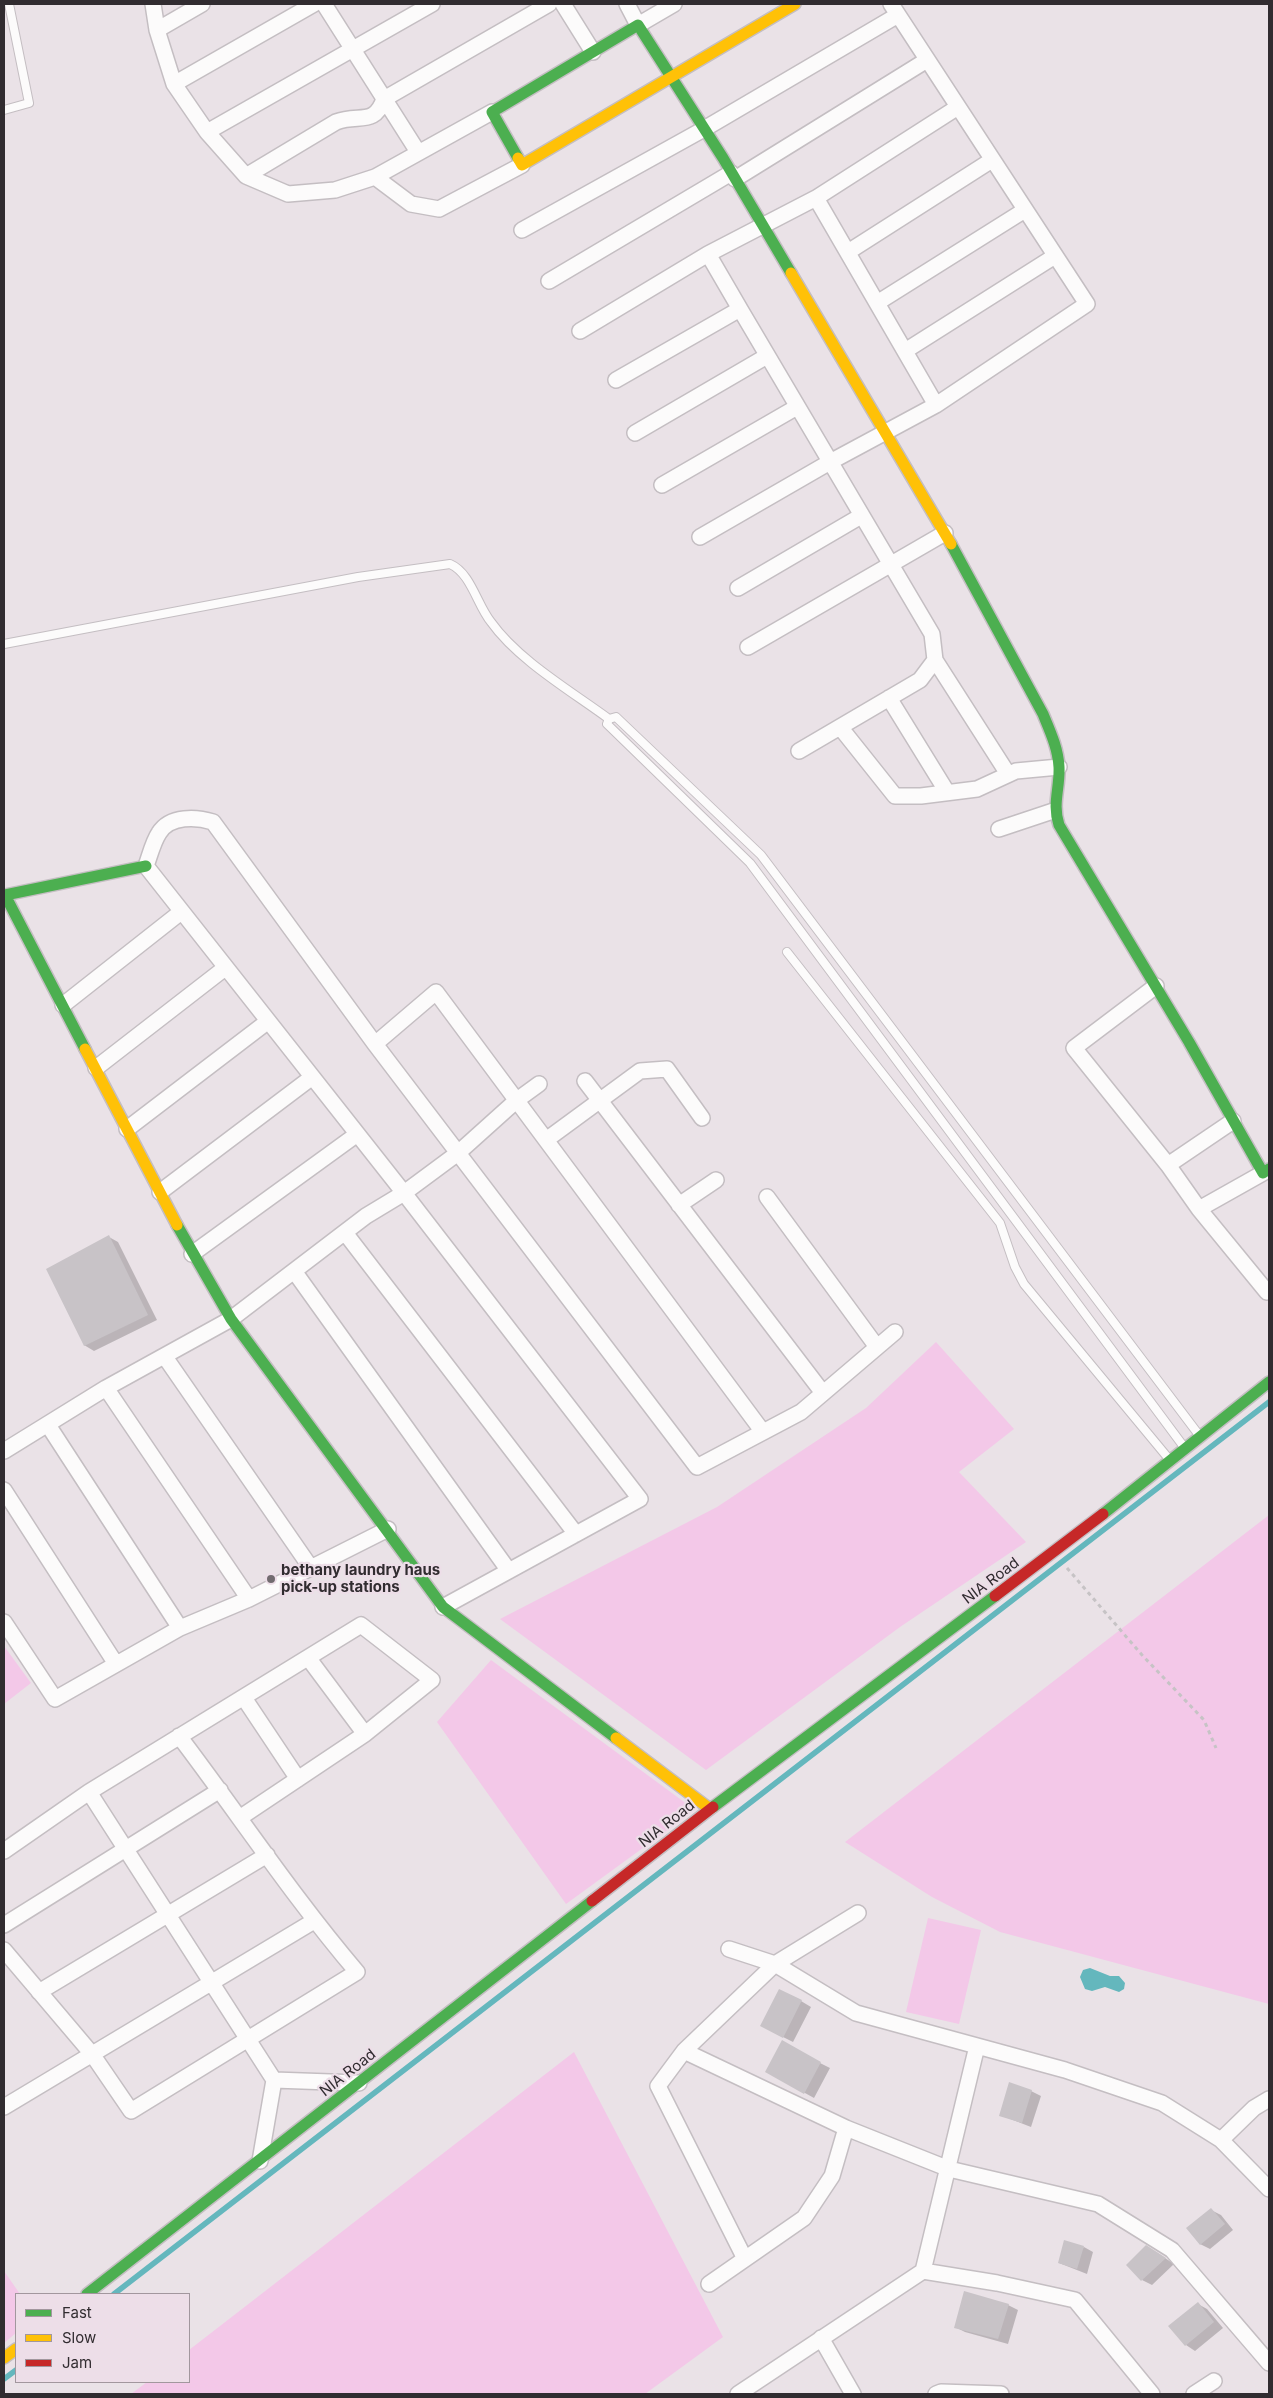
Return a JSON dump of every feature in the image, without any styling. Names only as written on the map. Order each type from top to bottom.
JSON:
[{"type":"street","points":[[153,4],[157,30],[174,84],[207,132],[246,176],[288,194],[335,190],[375,177],[492,112],[674,4]]},
{"type":"street","points":[[157,30],[202,4]]},
{"type":"street","points":[[174,84],[314,4]]},
{"type":"street","points":[[324,4],[418,152]]},
{"type":"street","points":[[207,132],[432,4]]},
{"type":"street","points":[[246,176],[336,122],[348,118],[372,117],[380,111],[384,99],[549,4]]},
{"type":"street","points":[[563,4],[593,52]]},
{"type":"street","points":[[627,4],[733,176],[945,534],[1043,714],[1055,743],[1059,767],[1053,811],[1059,825],[1156,986],[1233,1121],[1266,1171],[1199,1209]]},
{"type":"street","points":[[375,177],[411,204],[439,209],[522,165],[794,4]]},
{"type":"street","points":[[522,230],[704,129],[894,9],[1087,304],[936,405],[830,462],[700,537]]},
{"type":"street","points":[[549,281],[733,176],[927,60]]},
{"type":"street","points":[[580,331],[708,254],[816,198],[958,107]]},
{"type":"street","points":[[492,112],[522,165]]},
{"type":"street","points":[[848,252],[992,160]]},
{"type":"street","points":[[816,198],[936,405]]},
{"type":"street","points":[[877,303],[1025,210]]},
{"type":"street","points":[[708,254],[890,566],[932,634],[935,660],[1008,774]]},
{"type":"street","points":[[905,351],[1055,256]]},
{"type":"street","points":[[616,380],[740,308]]},
{"type":"street","points":[[635,433],[767,356]]},
{"type":"street","points":[[662,486],[797,407]]},
{"type":"street","points":[[738,588],[861,516]]},
{"type":"street","points":[[748,647],[945,534]]},
{"type":"street","points":[[799,751],[920,680],[935,660]]},
{"type":"street","points":[[889,698],[947,792]]},
{"type":"street","points":[[840,727],[895,796],[978,789],[1016,770],[1059,767]]},
{"type":"street","points":[[998,829],[1053,811]]},
{"type":"street","points":[[146,866],[160,831],[171,822],[197,817],[213,822],[375,1044],[696,1467],[801,1412],[895,1332]]},
{"type":"street","points":[[146,866],[356,1136],[404,1193],[640,1499],[443,1607]]},
{"type":"street","points":[[146,866],[5,895],[192,1254],[231,1319],[388,1529],[443,1607],[710,1809]]},
{"type":"street","points":[[62,1005],[181,912]]},
{"type":"street","points":[[96,1068],[225,968]]},
{"type":"street","points":[[1156,986],[1074,1048],[1168,1165],[1199,1209],[1267,1292],[1269,1290]]},
{"type":"street","points":[[375,1044],[436,992],[763,1432]]},
{"type":"street","points":[[127,1129],[267,1022]]},
{"type":"street","points":[[546,1140],[640,1071],[667,1069],[702,1118]]},
{"type":"street","points":[[160,1192],[311,1078]]},
{"type":"street","points":[[584,1081],[823,1393]]},
{"type":"street","points":[[4,1451],[106,1388],[231,1319],[346,1234],[366,1216],[404,1193],[458,1153],[517,1100],[539,1084]]},
{"type":"street","points":[[1168,1165],[1233,1121]]},
{"type":"street","points":[[192,1254],[356,1136]]},
{"type":"street","points":[[679,1205],[716,1180]]},
{"type":"street","points":[[768,1197],[877,1347]]},
{"type":"street","points":[[346,1234],[576,1534]]},
{"type":"street","points":[[294,1271],[509,1571]]},
{"type":"street","points":[[165,1357],[311,1568]]},
{"type":"street","name":"NIA Road","points":[[88,2293],[710,1809],[1052,1554],[1269,1382]]},
{"type":"street","points":[[106,1388],[249,1598]]},
{"type":"street","points":[[48,1425],[180,1628]]},
{"type":"street","points":[[4,1490],[116,1664]]},
{"type":"street","points":[[4,1622],[54,1699],[180,1628],[249,1598],[388,1529]]},
{"type":"street","points":[[4,1851],[89,1792],[309,1659],[361,1624],[432,1680],[365,1734],[241,1817]]},
{"type":"street","points":[[309,1659],[365,1734]]},
{"type":"street","points":[[244,1698],[298,1778]]},
{"type":"street","points":[[4,1950],[92,2054],[131,2111],[357,1972],[314,1921],[241,1817],[179,1736]]},
{"type":"street","points":[[4,1925],[220,1790]]},
{"type":"street","points":[[89,1792],[247,2041],[274,2080],[260,2161]]},
{"type":"street","points":[[39,1992],[267,1854]]},
{"type":"street","points":[[745,2259],[658,2086],[684,2051],[775,1964],[858,1913]]},
{"type":"street","points":[[7,2100],[92,2054],[314,1921]]},
{"type":"street","points":[[729,1949],[775,1964],[856,2013],[1065,2070],[1162,2103],[1221,2140],[1269,2189]]},
{"type":"street","points":[[923,2271],[977,2046]]},
{"type":"street","points":[[684,2051],[846,2128],[949,2169],[1098,2204],[1172,2250],[1269,2363]]},
{"type":"street","points":[[274,2080],[359,2083]]},
{"type":"street","points":[[1221,2140],[1254,2108],[1269,2099]]},
{"type":"street","points":[[709,2284],[804,2218],[832,2176],[846,2128]]},
{"type":"street","points":[[741,2393],[923,2271],[998,2283],[1075,2300],[1152,2394]]},
{"type":"street","points":[[821,2338],[853,2394]]},
{"type":"street","points":[[4,2358],[15,2349]]},
{"type":"street","points":[[1194,2394],[1214,2380]]},
{"type":"street","points":[[936,2394],[941,2392],[1001,2394]]},
{"type":"lane","points":[[4,110],[29,103],[9,4]]},
{"type":"lane","points":[[4,644],[358,577],[450,564],[461,572],[491,622],[502,635],[527,658],[609,719]]},
{"type":"lane","points":[[609,719],[616,717],[761,855],[1200,1437]]},
{"type":"lane","points":[[609,719],[607,724],[750,863],[1185,1449]]},
{"type":"lane","points":[[787,952],[1000,1223],[1024,1284],[1171,1460]]},
{"type":"lane","points":[[888,1050],[902,1041]]},
{"type":"lane","points":[[1046,1262],[1060,1251]]},
{"type":"path","points":[[1062,1561],[1142,1655],[1204,1720],[1216,1748]]},
{"type":"shaded area","points":[[936,1342],[1014,1429],[959,1472],[1026,1542],[900,1627],[706,1770],[500,1619],[717,1507],[866,1408]]},
{"type":"shaded area","points":[[1269,1515],[1269,2004],[1000,1932],[932,1897],[845,1842]]},
{"type":"shaded area","points":[[4,1646],[31,1683],[4,1704]]},
{"type":"shaded area","points":[[491,1660],[695,1810],[566,1904],[437,1722]]},
{"type":"shaded area","points":[[928,1918],[981,1930],[959,2024],[906,2012]]},
{"type":"shaded area","points":[[574,2052],[723,2337],[645,2394],[131,2394],[146,2383],[190,2383],[190,2349]]},
{"type":"shaded area","points":[[4,2271],[19,2293],[15,2293],[15,2334],[4,2343]]},
{"type":"water","points":[[1090,1968],[1110,1976],[1119,1976],[1125,1983],[1124,1989],[1119,1992],[1105,1987],[1092,1991],[1085,1989],[1080,1977],[1083,1970]]},
{"type":"building","points":[[109,1235],[148,1315],[84,1346],[46,1269]]},
{"type":"building","points":[[779,1989],[802,2000],[783,2038],[760,2026]]},
{"type":"building","points":[[782,2040],[821,2062],[804,2094],[765,2072]]},
{"type":"building","points":[[1009,2082],[1032,2090],[1022,2123],[999,2116]]},
{"type":"building","points":[[1211,2208],[1225,2224],[1200,2245],[1186,2228]]},
{"type":"building","points":[[1064,2240],[1084,2246],[1077,2269],[1058,2263]]},
{"type":"building","points":[[1146,2245],[1166,2258],[1141,2281],[1126,2265]]},
{"type":"building","points":[[964,2291],[1009,2304],[998,2339],[954,2328]]},
{"type":"building","points":[[1198,2302],[1214,2322],[1185,2346],[1168,2326]]},
{"type":"waterway","points":[[115,2293],[1269,1402]]},
{"type":"waterway","points":[[4,2379],[15,2371]]},
{"type":"traffic: fast","points":[[518,158],[492,112],[638,25],[723,158],[791,273]]},
{"type":"traffic: fast","points":[[951,544],[1043,714],[1051,733],[1059,767],[1056,803],[1059,825],[1189,1042],[1263,1173],[1269,1169]]},
{"type":"traffic: fast","points":[[85,1049],[5,895],[146,866]]},
{"type":"traffic: fast","points":[[177,1225],[231,1319],[443,1607],[616,1738]]},
{"type":"traffic: fast","points":[[1103,1514],[1269,1382]]},
{"type":"traffic: fast","points":[[713,1807],[995,1596]]},
{"type":"traffic: fast","points":[[88,2293],[592,1901]]},
{"type":"traffic: slow","points":[[518,158],[522,165],[795,4]]},
{"type":"traffic: slow","points":[[791,273],[951,544]]},
{"type":"traffic: slow","points":[[85,1049],[177,1225]]},
{"type":"traffic: slow","points":[[616,1738],[710,1809]]},
{"type":"traffic: slow","points":[[4,2358],[15,2350]]},
{"type":"traffic: jam","points":[[995,1596],[1103,1514]]},
{"type":"traffic: jam","points":[[592,1901],[713,1807]]},
{"type":"place","name":"bethany laundry haus pick-up stations","points":[[271,1579]]}]
